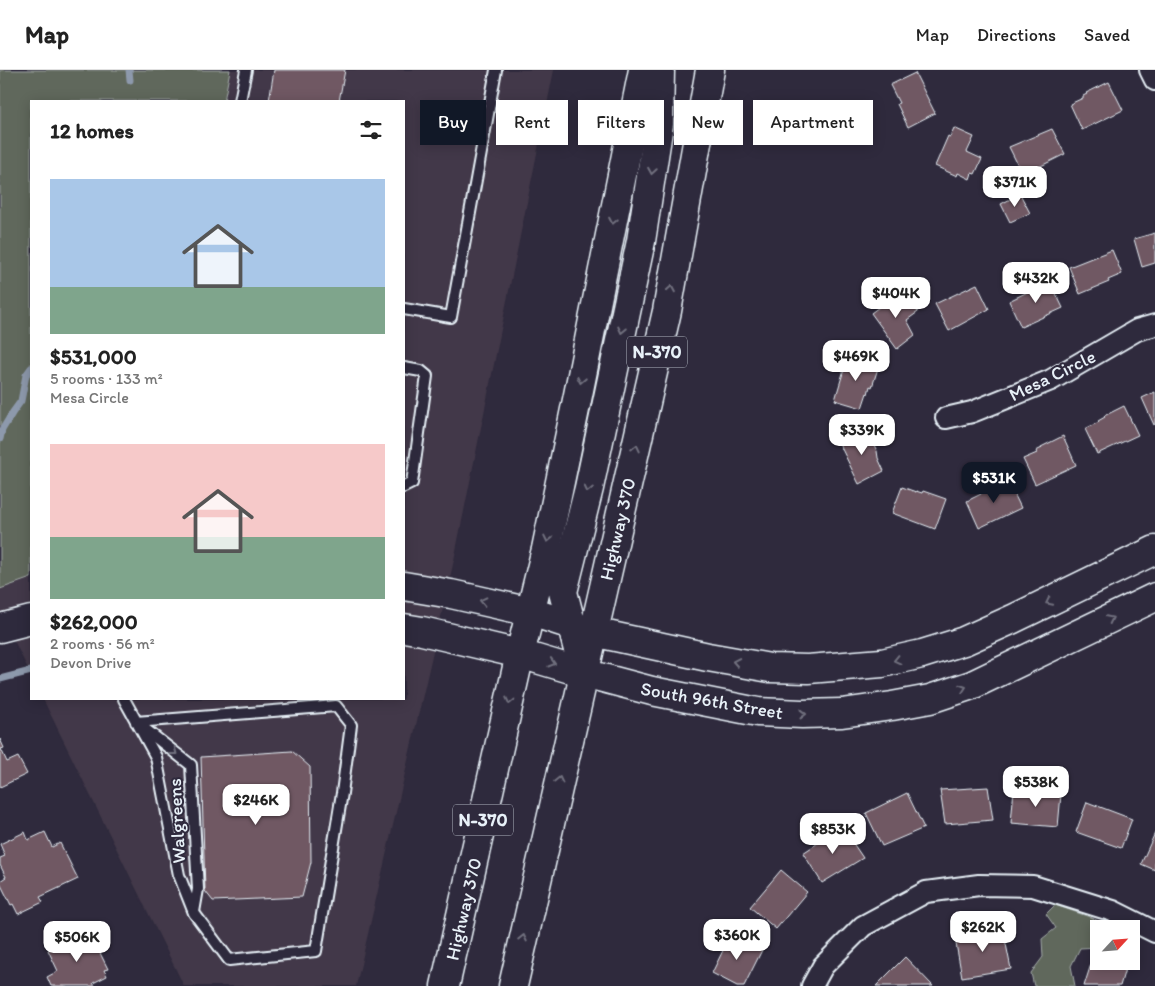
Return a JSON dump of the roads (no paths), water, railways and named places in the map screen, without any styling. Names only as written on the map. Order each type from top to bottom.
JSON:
[{"type":"main road","name":"Highway 370","points":[[445,986],[520,654],[546,549],[642,70]]},
{"type":"main road","points":[[513,986],[584,673],[582,628],[563,592],[588,488],[641,241],[659,124],[660,70]]},
{"type":"main road","name":"Highway 370","points":[[582,628],[667,311],[710,70]]},
{"type":"main road","points":[[405,586],[531,612],[582,628],[690,653],[770,668],[808,669],[882,663],[922,654],[964,640],[1013,619],[1155,550]]},
{"type":"main road","name":"South 96th Street","points":[[405,628],[520,654],[652,691],[758,712],[802,714],[842,712],[930,699],[972,685],[1155,597]]},
{"type":"main road","points":[[0,628],[30,620]]},
{"type":"street","points":[[1150,70],[1155,80]]},
{"type":"street","name":"Mesa Circle","points":[[946,418],[972,412],[1051,380],[1136,330],[1155,325]]},
{"type":"street","points":[[812,986],[823,966],[863,926],[926,892],[979,884],[1033,886],[1113,911],[1155,932]]},
{"type":"lane","points":[[240,100],[246,70]]},
{"type":"lane","points":[[405,309],[451,317],[496,70]]},
{"type":"lane","points":[[405,368],[422,371],[427,376],[412,483],[405,486]]},
{"type":"lane","points":[[125,700],[136,722],[156,757],[179,875],[194,913],[230,960],[316,951],[352,724],[336,706],[136,722]]},
{"type":"lane","name":"Walgreens","points":[[136,722],[191,765],[198,889],[194,913]]},
{"type":"waterway","points":[[129,70],[130,80]]},
{"type":"waterway","points":[[0,439],[2,430],[21,401],[26,375],[30,369]]},
{"type":"waterway","points":[[0,679],[30,671]]}]
